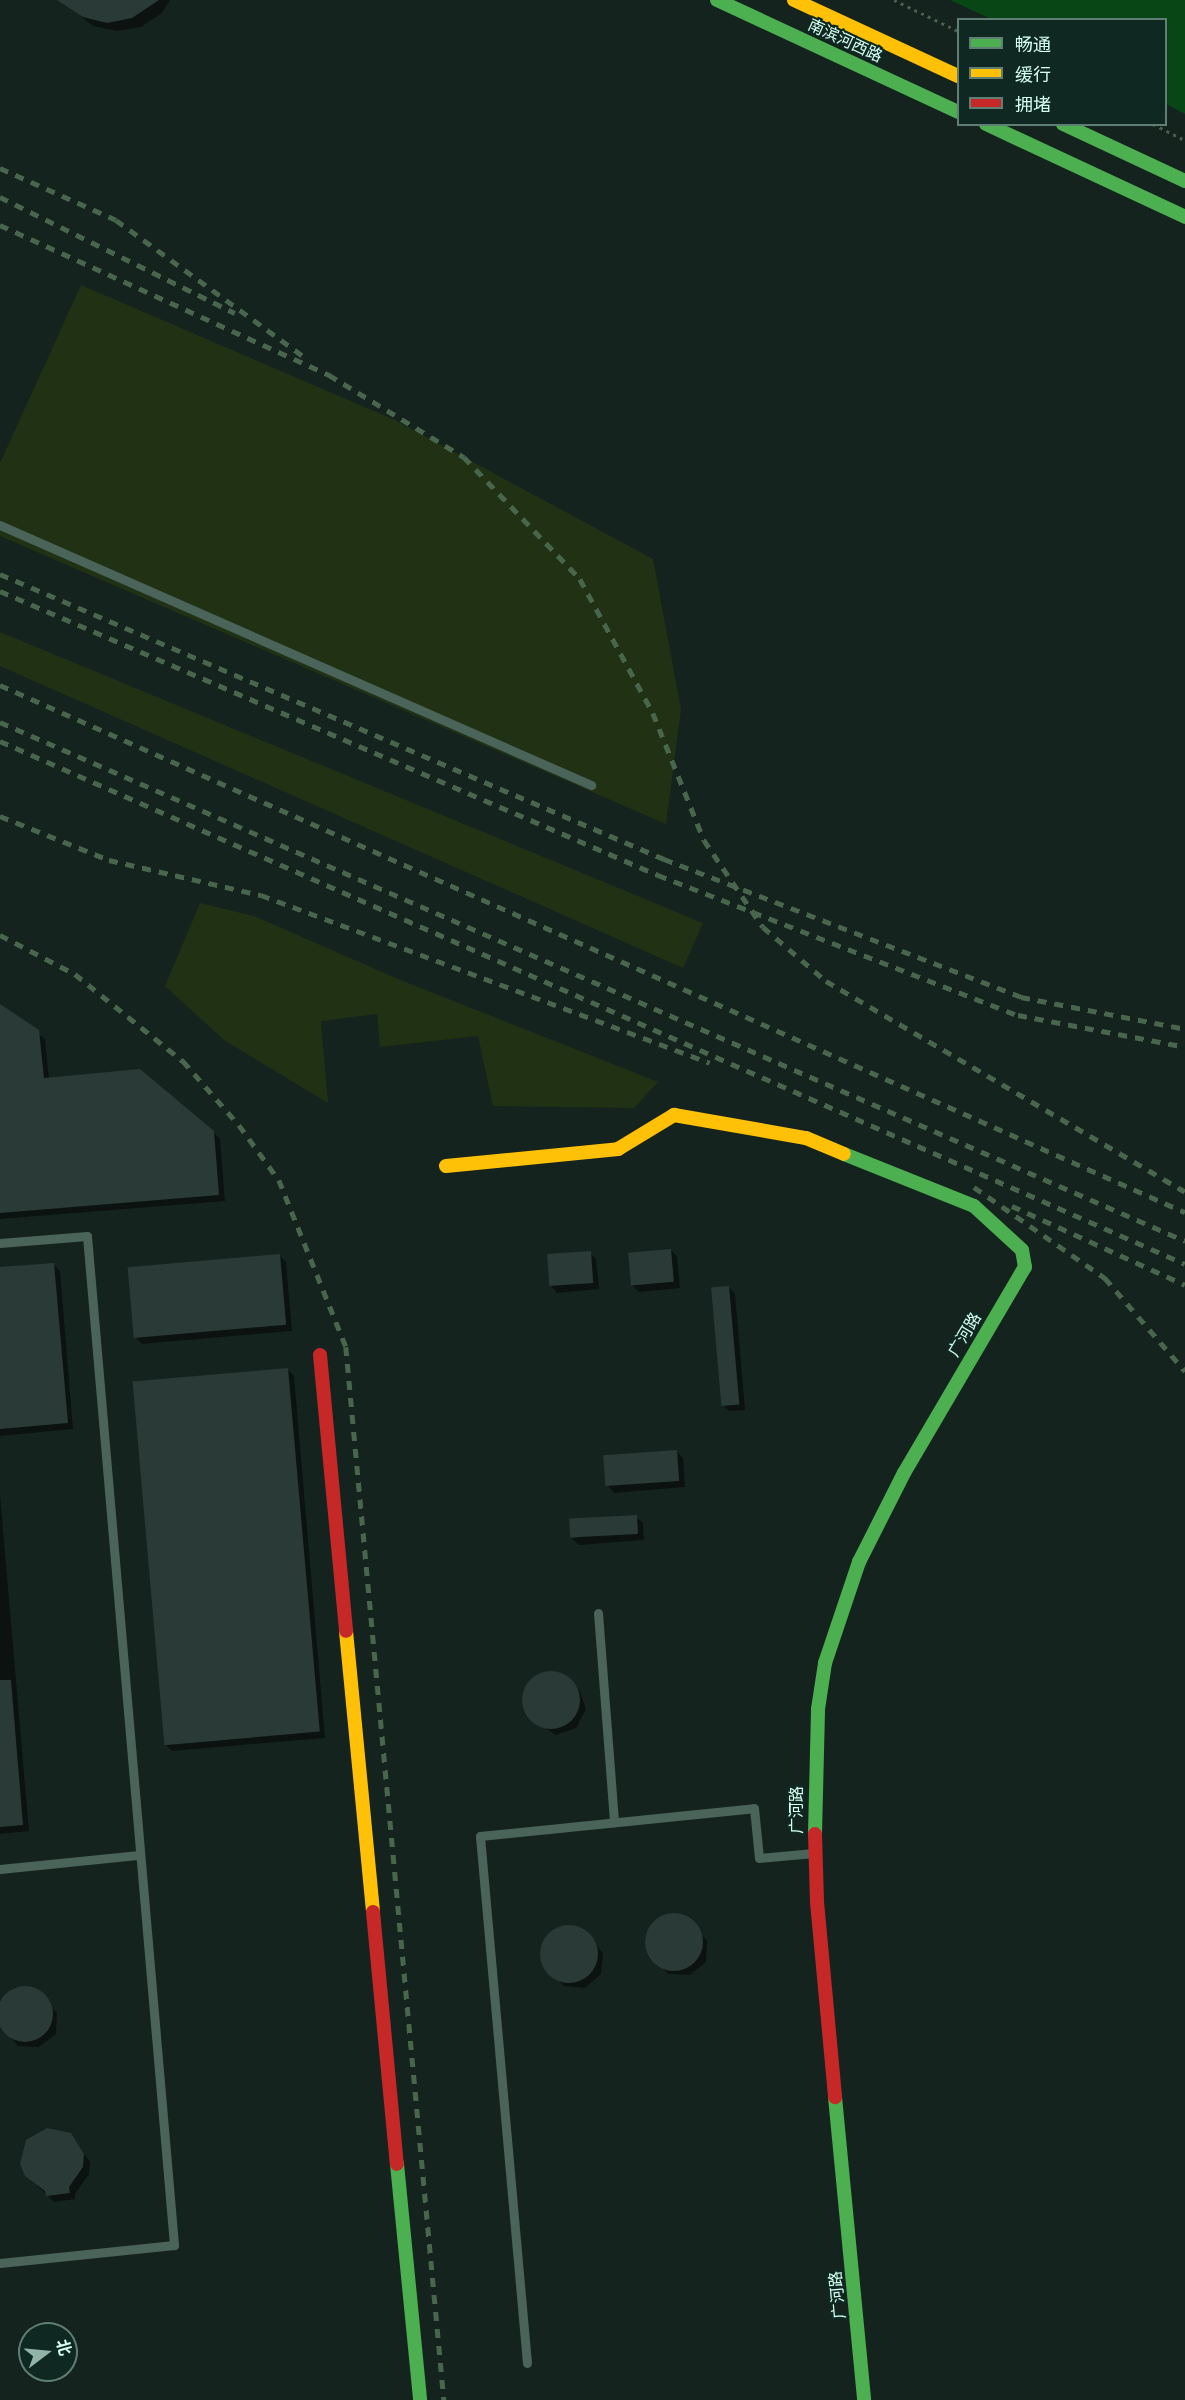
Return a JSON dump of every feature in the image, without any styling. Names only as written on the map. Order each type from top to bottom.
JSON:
[{"type":"main road","name":"南滨河西路","points":[[717,0],[957,112]]},
{"type":"main road","name":"南滨河西路","points":[[794,0],[957,76]]},
{"type":"main road","points":[[990,126],[1185,217]]},
{"type":"main road","points":[[1067,126],[1185,181]]},
{"type":"main road","name":"广河路","points":[[446,1166],[618,1149],[674,1115],[806,1138],[974,1206],[1022,1250],[1024,1268],[882,1514],[841,1612],[825,1663],[818,1709],[814,1853],[864,2400]]},
{"type":"main road","points":[[320,1355],[420,2400]]},
{"type":"lane","points":[[0,525],[591,785]]},
{"type":"lane","points":[[0,1243],[87,1236],[174,2245],[0,2263]]},
{"type":"lane","points":[[598,1613],[614,1822]]},
{"type":"lane","points":[[527,2363],[480,1836],[754,1808],[759,1858],[814,1853]]},
{"type":"lane","points":[[0,1869],[139,1855]]},
{"type":"path","points":[[894,0],[957,31]]},
{"type":"path","points":[[1157,126],[1185,140]]},
{"type":"shaded area","points":[[950,0],[1185,0],[1185,114],[1167,105],[1167,18],[989,18]]},
{"type":"shaded area","points":[[81,285],[395,420],[653,559],[681,709],[666,824],[0,536],[0,463]]},
{"type":"shaded area","points":[[0,632],[703,923],[683,968],[0,666]]},
{"type":"shaded area","points":[[200,903],[254,916],[398,979],[658,1082],[634,1108],[493,1106],[478,1036],[380,1047],[377,1014],[321,1021],[328,1103],[224,1040],[165,986]]},
{"type":"building","points":[[57,0],[159,0],[132,18],[107,23],[83,17]]},
{"type":"building","points":[[0,1004],[39,1030],[44,1078],[140,1069],[214,1131],[219,1195],[0,1213]]},
{"type":"building","points":[[671,1249],[674,1282],[631,1286],[628,1253]]},
{"type":"building","points":[[591,1251],[593,1283],[549,1286],[547,1254]]},
{"type":"building","points":[[280,1254],[286,1325],[134,1338],[128,1267]]},
{"type":"building","points":[[54,1263],[68,1423],[0,1429],[0,1267]]},
{"type":"building","points":[[729,1286],[739,1405],[721,1406],[711,1288]]},
{"type":"building","points":[[288,1368],[320,1732],[164,1745],[133,1382]]},
{"type":"building","points":[[677,1450],[679,1481],[605,1486],[603,1455]]},
{"type":"building","points":[[637,1515],[638,1534],[570,1538],[569,1519]]},
{"type":"building","points":[[551,1671],[562,1673],[575,1684],[580,1700],[578,1711],[567,1724],[551,1729],[540,1727],[527,1716],[522,1700],[524,1689],[535,1676]]},
{"type":"building","points":[[0,1680],[11,1680],[23,1825],[0,1827]]},
{"type":"building","points":[[674,1913],[685,1915],[698,1926],[703,1942],[701,1953],[690,1966],[674,1971],[663,1969],[650,1958],[645,1942],[647,1931],[658,1918]]},
{"type":"building","points":[[569,1925],[580,1927],[593,1938],[598,1954],[596,1965],[585,1978],[569,1983],[558,1981],[545,1970],[540,1954],[542,1943],[553,1930]]},
{"type":"building","points":[[19,1986],[31,1986],[41,1990],[49,1998],[53,2008],[53,2020],[49,2030],[41,2038],[31,2042],[19,2042],[9,2038],[-1,2025],[1,1998],[9,1990]]},
{"type":"building","points":[[47,2128],[71,2133],[84,2154],[83,2167],[69,2187],[70,2193],[46,2196],[45,2191],[25,2176],[20,2164],[26,2140]]},
{"type":"railway","points":[[0,168],[116,220],[307,359]]},
{"type":"railway","points":[[0,197],[235,313]]},
{"type":"railway","points":[[0,225],[329,375],[464,457],[580,579],[653,713],[704,840],[763,927],[826,981],[1185,1192]]},
{"type":"railway","points":[[0,574],[664,859],[1021,997],[1185,1029]]},
{"type":"railway","points":[[0,591],[658,875],[1018,1015],[1185,1047]]},
{"type":"railway","points":[[0,685],[1185,1212]]},
{"type":"railway","points":[[0,722],[1185,1241]]},
{"type":"railway","points":[[0,741],[1185,1264]]},
{"type":"railway","points":[[0,816],[109,860],[261,895],[710,1063]]},
{"type":"railway","points":[[0,935],[75,974],[183,1061],[239,1125],[279,1180],[346,1347],[444,2400]]},
{"type":"railway","points":[[974,1187],[1105,1278],[1185,1371]]},
{"type":"railway","points":[[1012,1206],[1185,1285]]},
{"type":"traffic: fast","points":[[717,0],[957,112]]},
{"type":"traffic: fast","points":[[990,126],[1185,217]]},
{"type":"traffic: fast","points":[[1067,126],[1185,181]]},
{"type":"traffic: fast","points":[[815,1834],[818,1709],[825,1663],[859,1562],[904,1473],[1025,1267],[1022,1250],[974,1206],[844,1154]]},
{"type":"traffic: fast","points":[[835,2097],[864,2400]]},
{"type":"traffic: fast","points":[[397,2164],[420,2400]]},
{"type":"traffic: slow","points":[[794,0],[957,76]]},
{"type":"traffic: slow","points":[[446,1166],[618,1149],[674,1115],[806,1138],[844,1154]]},
{"type":"traffic: slow","points":[[346,1631],[373,1912]]},
{"type":"traffic: jam","points":[[320,1355],[346,1631]]},
{"type":"traffic: jam","points":[[815,1834],[817,1902],[835,2097]]},
{"type":"traffic: jam","points":[[373,1912],[397,2164]]}]
